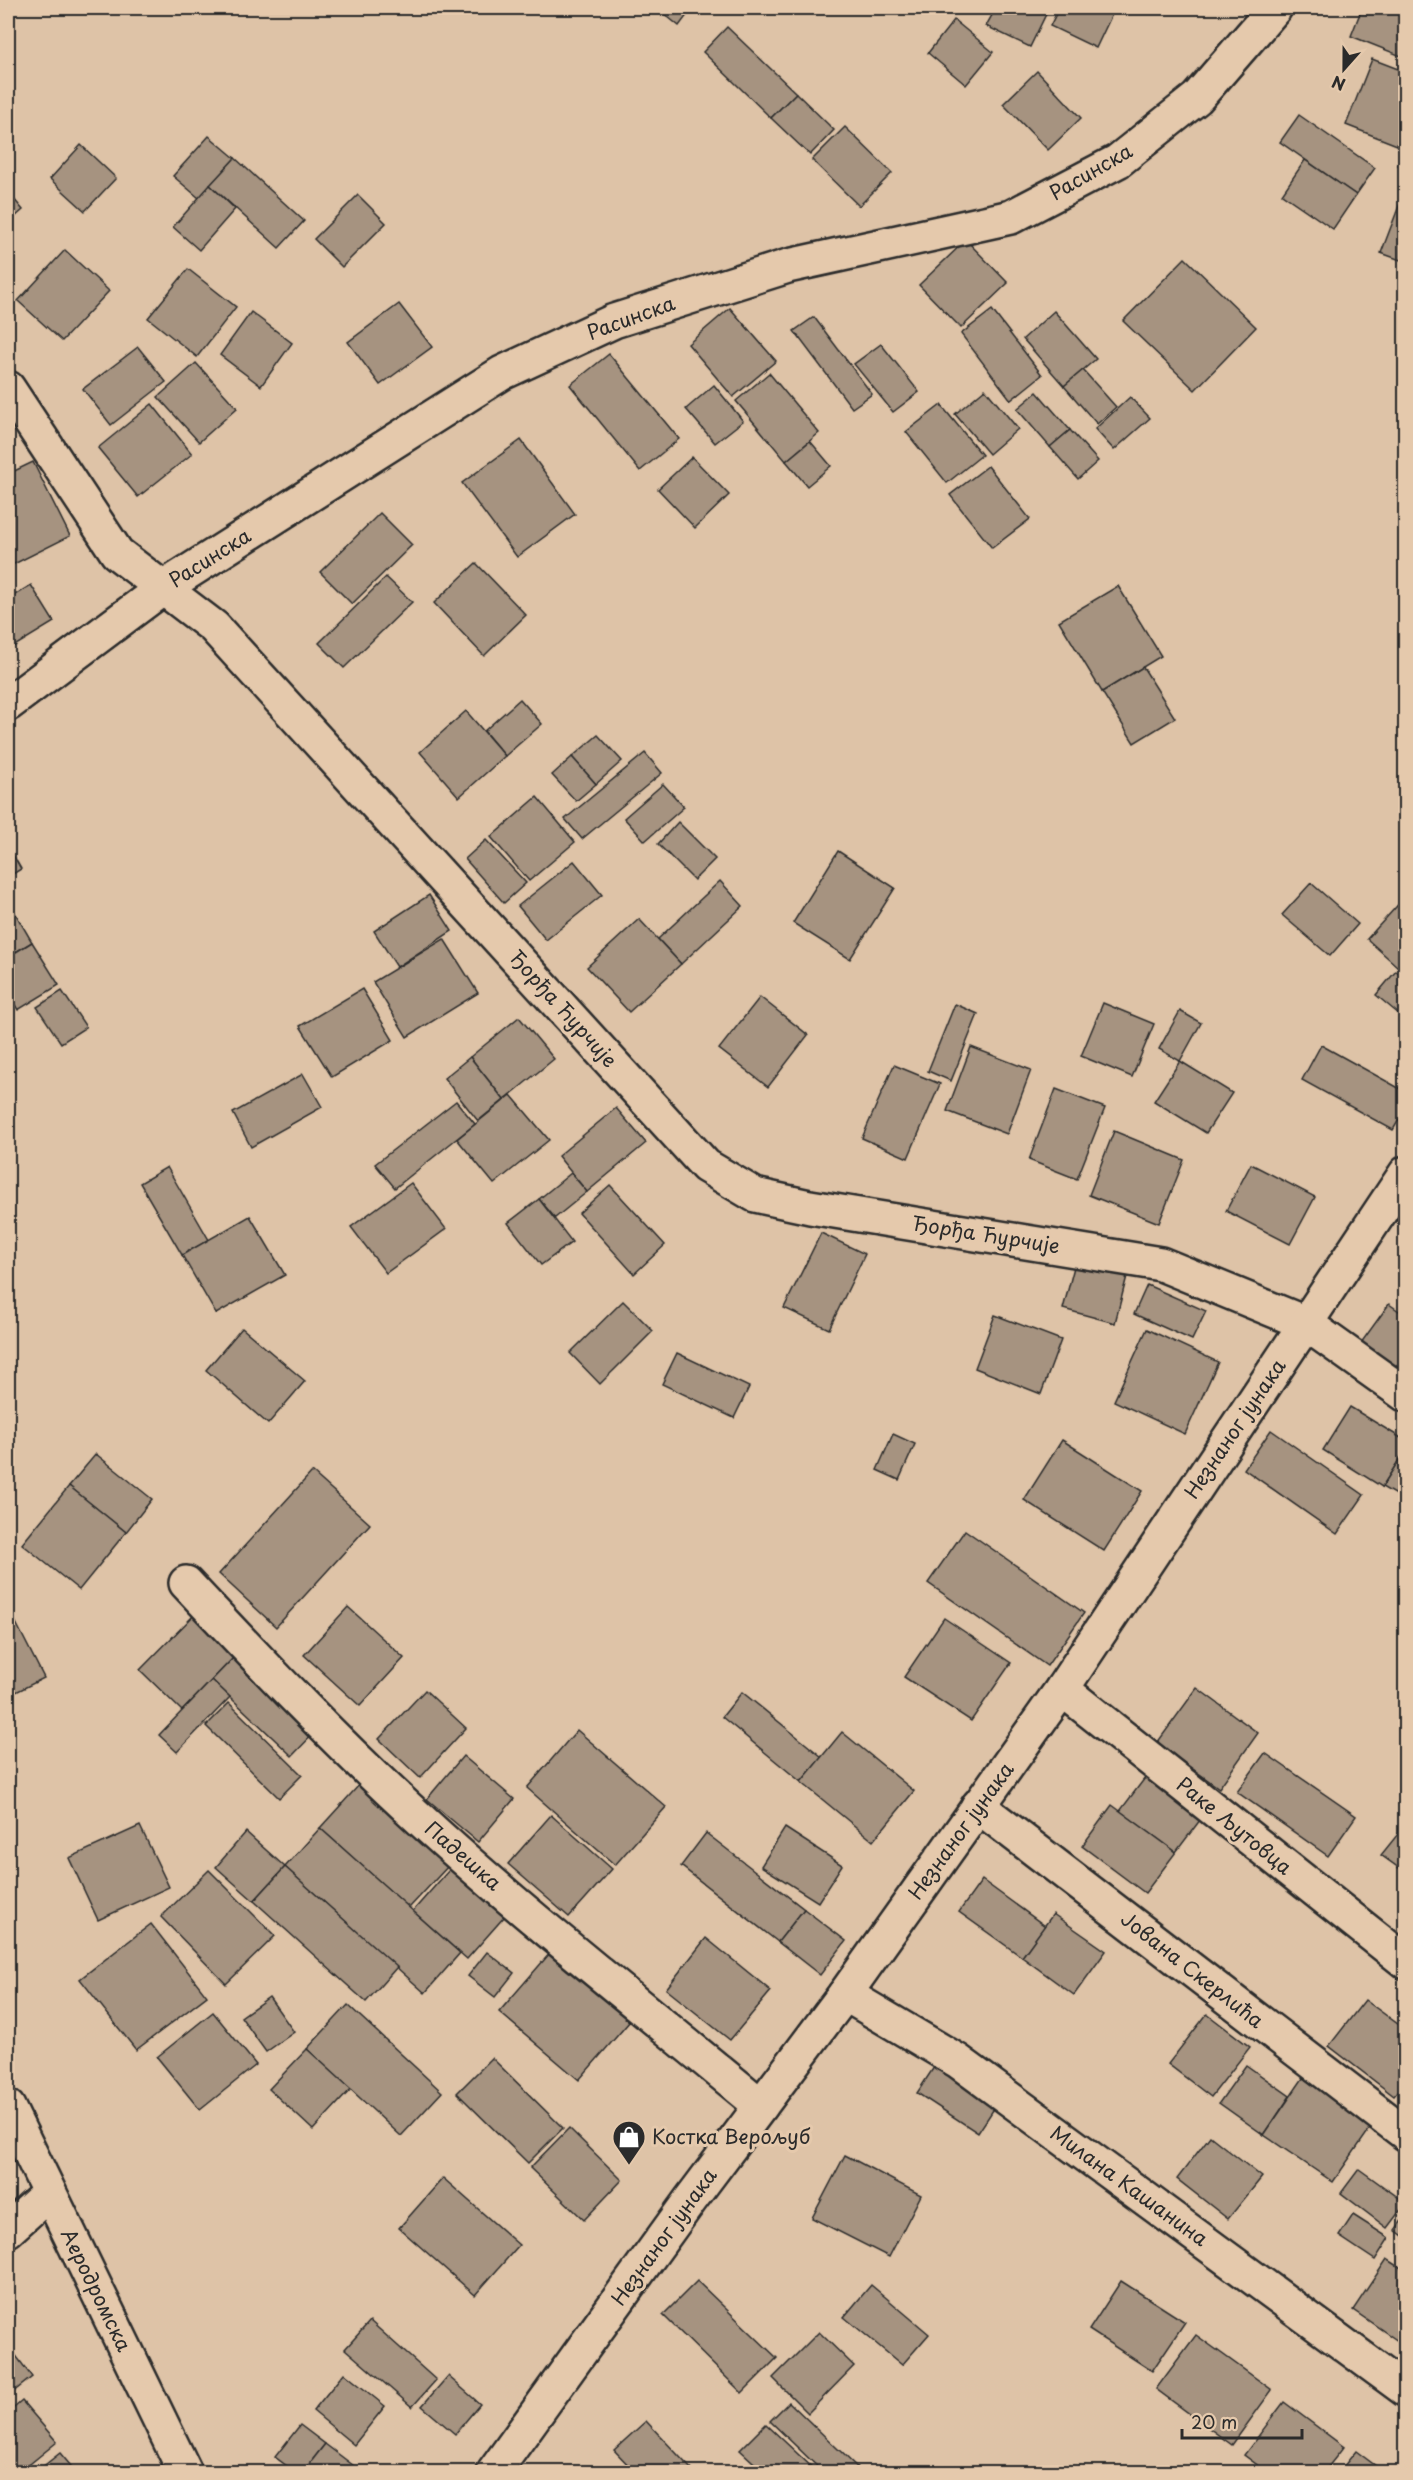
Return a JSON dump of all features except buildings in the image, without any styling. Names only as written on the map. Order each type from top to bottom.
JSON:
[{"type":"street","name":"Расинска","points":[[8,704],[163,588],[502,373],[614,321],[788,266],[1011,217],[1118,161],[1197,99],[1275,8]]},
{"type":"street","name":"Ђорђа Ћурчије","points":[[8,388],[117,553],[214,627],[706,1166],[755,1195],[810,1207],[1161,1264],[1305,1323],[1406,1395]]},
{"type":"street","name":"Незнаног јунака","points":[[494,2472],[845,1994],[1062,1689],[1406,1173]]},
{"type":"street","name":"Падешка","points":[[186,1583],[279,1682],[421,1820],[531,1915],[761,2106]]},
{"type":"street","name":"Раке Љутовца","points":[[1062,1689],[1406,1962]]},
{"type":"street","name":"Јована Скерлића","points":[[978,1806],[1406,2134]]},
{"type":"street","name":"Милана Кашанина","points":[[845,1994],[958,2061],[1406,2390]]},
{"type":"street","name":"Аеродромска","points":[[8,2107],[185,2472]]},
{"type":"street","points":[[8,2230],[49,2193]]},
{"type":"place","name":"Костка Верољуб","points":[[629,2166]]}]
